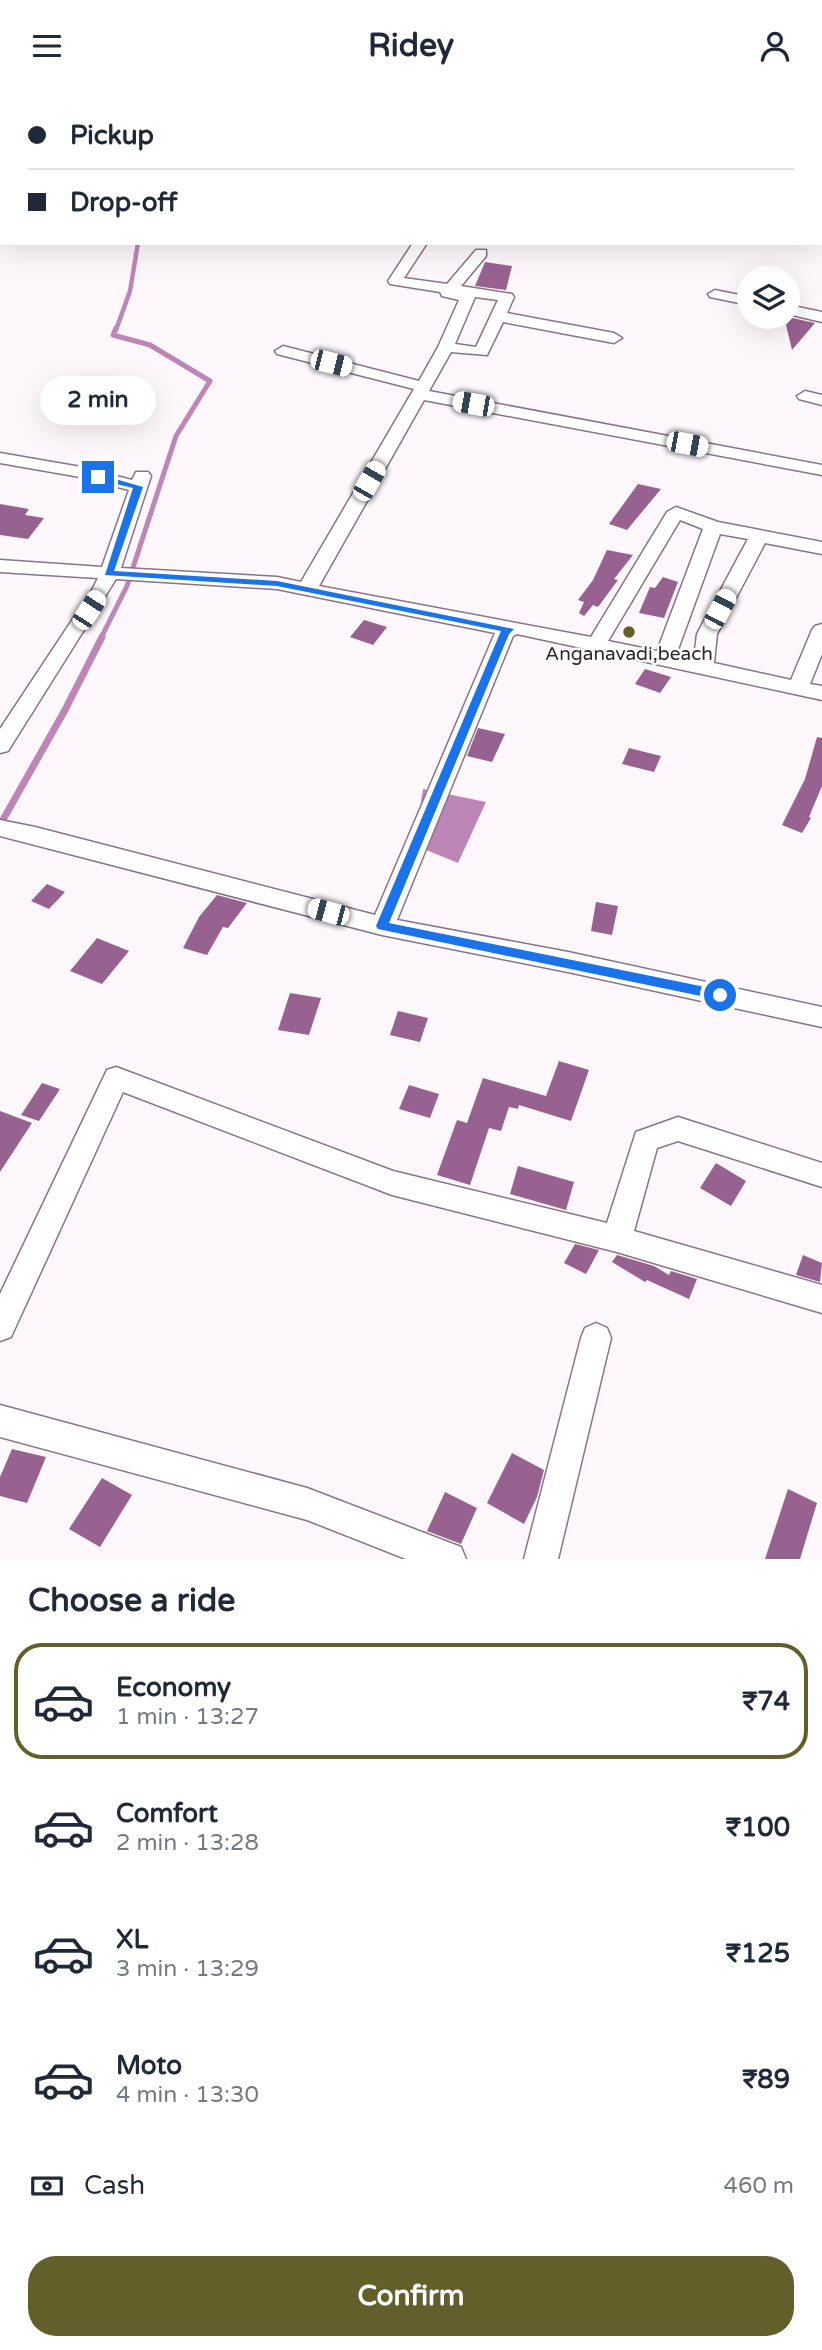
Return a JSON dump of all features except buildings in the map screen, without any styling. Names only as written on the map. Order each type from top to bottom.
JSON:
[{"type":"street","points":[[419,245],[395,281],[506,297],[481,352],[446,347]]},
{"type":"street","points":[[307,589],[446,347],[468,297],[447,293],[481,253]]},
{"type":"street","points":[[715,294],[737,299]]},
{"type":"street","points":[[800,312],[822,317]]},
{"type":"street","points":[[498,316],[614,338]]},
{"type":"street","points":[[283,351],[422,391],[822,470]]},
{"type":"street","points":[[0,458],[140,481],[102,590],[0,746]]},
{"type":"street","points":[[596,645],[676,512],[713,527],[822,548]]},
{"type":"street","points":[[664,660],[713,527]]},
{"type":"street","points":[[703,668],[707,633],[759,536]]},
{"type":"street","points":[[0,566],[277,583],[509,629],[516,628],[822,693]]},
{"type":"street","points":[[382,926],[476,698],[505,632],[509,629]]},
{"type":"street","points":[[798,688],[822,630]]},
{"type":"street","points":[[0,828],[382,926],[568,962],[822,1017]]},
{"type":"street","points":[[0,1327],[116,1078],[392,1182],[617,1239],[822,1299]]},
{"type":"street","points":[[617,1239],[646,1140],[678,1129],[822,1175]]},
{"type":"street","points":[[541,1559],[596,1338]]},
{"type":"street","points":[[0,1422],[307,1504],[449,1559]]},
{"type":"shaded area","points":[[423,789],[486,802],[458,863],[414,845]]},
{"type":"waterway","points":[[116,330],[130,291],[138,245]]},
{"type":"waterway","points":[[101,638],[127,586],[176,436],[210,381],[150,345],[113,335],[116,328]]},
{"type":"waterway","points":[[0,825],[65,710],[102,637]]},
{"type":"place","name":"Anganavadi,beach","points":[[629,632]]},
{"type":"route","points":[[98,477],[138,487],[109,573],[277,583],[509,629],[505,632],[476,698],[382,926],[720,995]]}]
